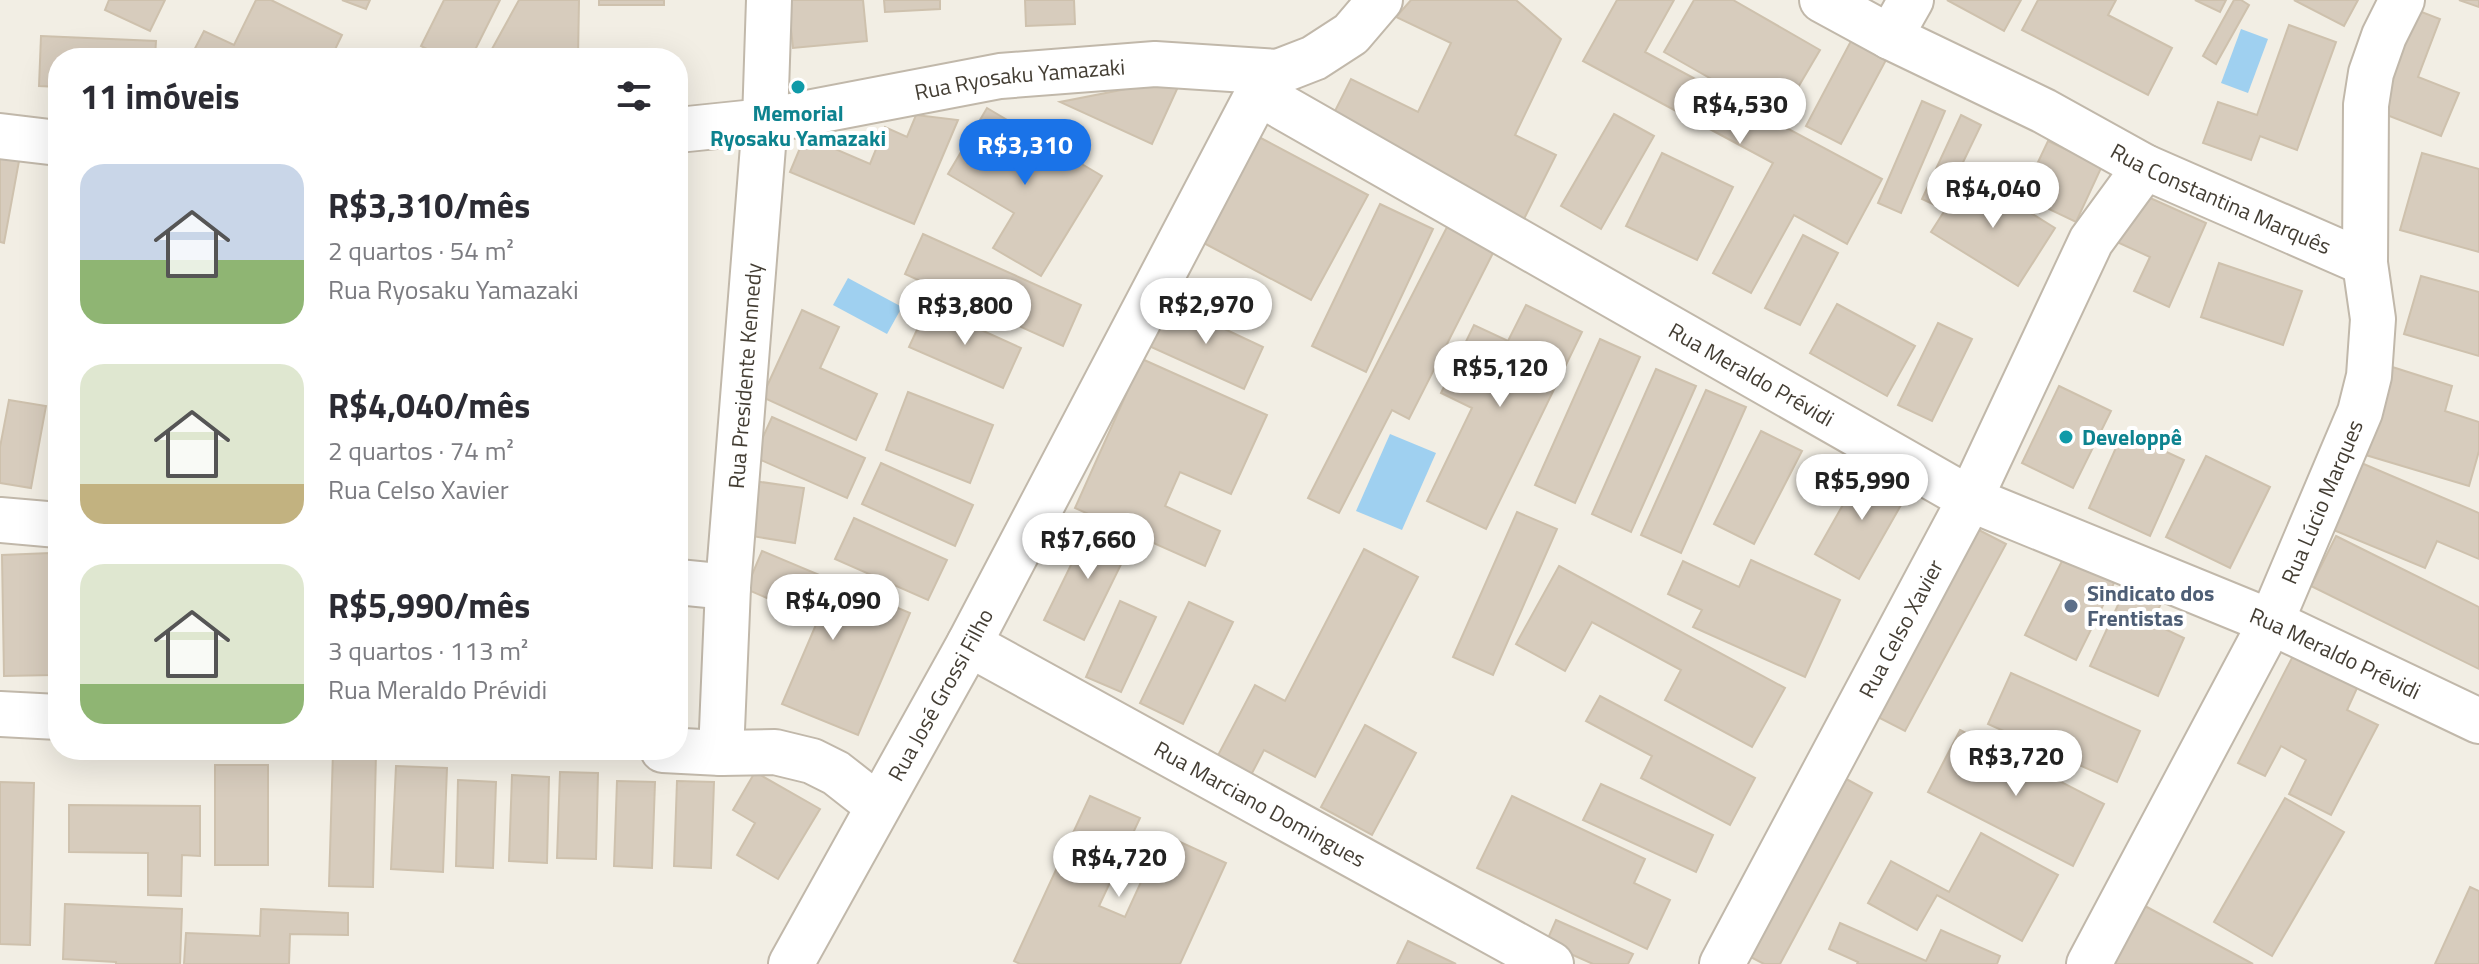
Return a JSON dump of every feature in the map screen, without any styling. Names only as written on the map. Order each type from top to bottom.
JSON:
[{"type":"street","name":"Rua Presidente Kennedy","points":[[721,753],[728,587],[765,121],[769,0]]},
{"type":"street","points":[[1268,83],[1351,34],[1380,0]]},
{"type":"street","name":"Rua Constantina Marquês","points":[[1822,0],[1901,18],[2044,111],[2145,167],[2365,263]]},
{"type":"street","name":"Rua Lúcio Marques","points":[[2089,964],[2271,622],[2360,412],[2369,376],[2373,319],[2365,263],[2366,105],[2371,73],[2384,36],[2402,0]]},
{"type":"street","name":"Rua Ryosaku Yamazaki","points":[[688,129],[765,121],[1000,76],[1155,64],[1268,83]]},
{"type":"street","name":"Rua Meraldo Prévidi","points":[[1268,83],[1970,499],[2271,622],[2479,721]]},
{"type":"street","name":"Rua José Grossi Filho","points":[[791,964],[969,644],[1268,83]]},
{"type":"street","points":[[0,136],[48,142]]},
{"type":"street","name":"Rua Celso Xavier","points":[[1722,964],[1970,499],[2091,241],[2145,167]]},
{"type":"street","points":[[0,520],[48,524]]},
{"type":"street","points":[[688,583],[728,587]]},
{"type":"street","name":"Rua Marciano Domingues","points":[[969,644],[1551,964]]},
{"type":"street","points":[[0,714],[48,716]]},
{"type":"street","points":[[688,751],[775,752],[812,761],[836,773],[878,806]]},
{"type":"water","points":[[2241,29],[2268,39],[2248,93],[2221,83]]},
{"type":"water","points":[[848,278],[902,307],[887,334],[833,305]]},
{"type":"water","points":[[1390,434],[1436,453],[1402,530],[1356,511]]},
{"type":"building","points":[[109,0],[165,0],[150,31],[105,10]]},
{"type":"building","points":[[256,0],[271,0],[342,35],[336,48],[195,48],[204,31],[234,45]]},
{"type":"building","points":[[342,0],[370,0],[366,9]]},
{"type":"building","points":[[444,0],[500,0],[476,48],[421,46]]},
{"type":"building","points":[[519,0],[579,0],[578,48],[493,48]]},
{"type":"building","points":[[599,0],[664,0],[664,5],[599,5]]},
{"type":"building","points":[[788,0],[863,0],[867,41],[793,48]]},
{"type":"building","points":[[884,0],[940,0],[940,9],[885,12]]},
{"type":"building","points":[[1025,0],[1074,0],[1075,24],[1026,26]]},
{"type":"building","points":[[1411,0],[1516,0],[1561,39],[1515,135],[1556,155],[1524,219],[1328,125],[1351,79],[1418,112],[1451,43],[1396,17]]},
{"type":"building","points":[[1617,0],[1674,0],[1645,52],[1882,179],[1847,244],[1794,215],[1751,293],[1713,273],[1773,163],[1583,61]]},
{"type":"building","points":[[1694,0],[1733,0],[1820,50],[1780,118],[1664,52]]},
{"type":"building","points":[[1947,0],[2021,0],[2004,31]]},
{"type":"building","points":[[2038,0],[2116,0],[2108,15],[2172,48],[2148,95],[2022,30]]},
{"type":"building","points":[[2195,0],[2226,0],[2220,12]]},
{"type":"building","points":[[2234,0],[2249,5],[2216,64],[2203,56]]},
{"type":"building","points":[[2294,0],[2358,0],[2344,26]]},
{"type":"building","points":[[2459,0],[2479,0],[2479,7]]},
{"type":"building","points":[[2406,6],[2440,19],[2418,77],[2459,93],[2441,136],[2366,107]]},
{"type":"building","points":[[2289,25],[2336,42],[2297,150],[2260,136],[2251,160],[2203,143],[2218,102],[2257,115]]},
{"type":"building","points":[[41,36],[156,41],[156,48],[48,48],[48,86],[39,86]]},
{"type":"building","points":[[1851,41],[1886,60],[1841,144],[1806,126]]},
{"type":"building","points":[[1182,78],[1152,144],[1060,102]]},
{"type":"building","points":[[1922,101],[1945,111],[1901,213],[1878,203]]},
{"type":"building","points":[[987,108],[1102,176],[1041,276],[993,248],[1014,213],[948,174]]},
{"type":"building","points":[[1614,114],[1654,136],[1601,229],[1561,206]]},
{"type":"building","points":[[916,115],[958,120],[914,224],[790,172],[805,136],[870,164],[885,127],[907,137]]},
{"type":"building","points":[[1961,115],[1981,125],[1941,208],[1922,199]]},
{"type":"building","points":[[1257,136],[1368,195],[1311,300],[1200,241]]},
{"type":"building","points":[[2048,141],[2102,166],[2076,222],[2022,196]]},
{"type":"building","points":[[1662,153],[1733,187],[1697,260],[1626,226]]},
{"type":"building","points":[[2422,153],[2479,169],[2479,252],[2400,230]]},
{"type":"building","points":[[0,157],[19,161],[4,243],[0,242]]},
{"type":"building","points":[[1968,174],[2055,228],[2018,286],[1931,232]]},
{"type":"building","points":[[2139,193],[2206,223],[2169,307],[2134,291],[2150,257],[2117,242]]},
{"type":"building","points":[[1380,204],[1433,229],[1366,372],[1312,346]]},
{"type":"building","points":[[1447,227],[1494,251],[1409,419],[1392,410],[1339,513],[1308,498]]},
{"type":"building","points":[[923,234],[1081,305],[1063,346],[905,274]]},
{"type":"building","points":[[1803,235],[1838,253],[1800,325],[1765,308]]},
{"type":"building","points":[[2219,263],[2302,291],[2283,345],[2201,317]]},
{"type":"building","points":[[2421,276],[2479,292],[2479,356],[2404,334]]},
{"type":"building","points":[[1169,303],[1263,347],[1244,389],[1149,346]]},
{"type":"building","points":[[1837,304],[1915,346],[1887,396],[1810,353]]},
{"type":"building","points":[[1526,305],[1582,332],[1486,529],[1427,501],[1472,408],[1441,393],[1474,325],[1508,341]]},
{"type":"building","points":[[928,306],[1021,348],[1003,388],[909,347]]},
{"type":"building","points":[[802,310],[839,327],[820,368],[877,394],[856,440],[762,397]]},
{"type":"building","points":[[1938,323],[1972,339],[1932,421],[1898,405]]},
{"type":"building","points":[[1600,339],[1640,357],[1575,503],[1535,485]]},
{"type":"building","points":[[1142,359],[1267,415],[1231,494],[1180,472],[1165,506],[1220,531],[1205,566],[1075,508]]},
{"type":"building","points":[[2386,365],[2452,386],[2445,411],[2479,422],[2479,451],[2469,486],[2359,453]]},
{"type":"building","points":[[1656,369],[1696,386],[1631,532],[1592,514]]},
{"type":"building","name":"Developpê","points":[[2059,386],[2111,411],[2073,488],[2022,463]]},
{"type":"building","points":[[1706,390],[1746,407],[1681,553],[1641,535]]},
{"type":"building","points":[[908,392],[993,425],[970,483],[886,450]]},
{"type":"building","points":[[9,400],[46,406],[31,488],[0,483],[0,447]]},
{"type":"building","points":[[772,417],[865,458],[847,498],[754,457]]},
{"type":"building","points":[[1761,431],[1802,451],[1754,544],[1714,524]]},
{"type":"building","points":[[2123,432],[2184,460],[2150,536],[2089,508]]},
{"type":"building","points":[[2206,456],[2270,487],[2230,568],[2166,537]]},
{"type":"building","points":[[2359,462],[2479,513],[2479,559],[2437,541],[2425,568],[2331,529]]},
{"type":"building","points":[[881,463],[973,505],[955,546],[862,504]]},
{"type":"building","points":[[1865,466],[1909,491],[1859,579],[1815,554]]},
{"type":"building","points":[[754,481],[804,488],[795,543],[746,535]]},
{"type":"building","points":[[1517,512],[1557,529],[1493,675],[1453,657]]},
{"type":"building","points":[[854,518],[947,560],[928,600],[835,559]]},
{"type":"building","points":[[1092,522],[1132,542],[1084,640],[1044,620]]},
{"type":"building","points":[[1975,528],[2006,544],[1905,731],[1874,715]]},
{"type":"building","points":[[2336,536],[2479,607],[2479,669],[2311,586]]},
{"type":"building","points":[[1364,549],[1418,577],[1315,777],[1264,750],[1250,777],[1216,759],[1255,685],[1285,701]]},
{"type":"building","points":[[762,551],[910,613],[858,735],[782,704],[818,620],[746,589]]},
{"type":"building","points":[[48,553],[48,675],[4,676],[2,555]]},
{"type":"building","name":"Sindicato dos Frentistas","points":[[2066,553],[2117,577],[2076,660],[2025,635]]},
{"type":"building","points":[[1751,560],[1840,600],[1805,677],[1693,627],[1702,610],[1668,594],[1683,561],[1739,587]]},
{"type":"building","points":[[1559,566],[1785,688],[1752,747],[1665,700],[1681,670],[1592,622],[1565,671],[1516,644]]},
{"type":"building","points":[[2128,583],[2163,599],[2152,623],[2184,638],[2158,696],[2090,666]]},
{"type":"building","points":[[1120,601],[1156,617],[1121,692],[1086,677]]},
{"type":"building","points":[[1189,602],[1233,622],[1183,724],[1140,703]]},
{"type":"building","points":[[2294,654],[2358,686],[2347,710],[2378,725],[2331,815],[2289,794],[2306,760],[2281,746],[2265,776],[2238,763]]},
{"type":"building","points":[[2011,673],[2140,731],[2117,782],[1988,724]]},
{"type":"building","points":[[1600,696],[1755,778],[1730,825],[1641,778],[1652,756],[1586,721]]},
{"type":"building","points":[[1365,725],[1416,753],[1372,835],[1321,807]]},
{"type":"building","points":[[1960,730],[2104,804],[2073,866],[1928,792]]},
{"type":"building","points":[[333,760],[376,760],[373,887],[329,886]]},
{"type":"building","points":[[215,765],[268,765],[268,865],[215,865]]},
{"type":"building","points":[[396,766],[447,768],[443,872],[391,869]]},
{"type":"building","points":[[560,772],[598,773],[596,859],[557,858]]},
{"type":"building","points":[[755,772],[820,809],[778,879],[737,855],[755,823],[733,810]]},
{"type":"building","points":[[512,775],[549,777],[547,863],[509,861]]},
{"type":"building","points":[[1839,775],[1872,793],[1780,964],[1764,964],[1743,953]]},
{"type":"building","points":[[458,780],[496,782],[493,868],[456,866]]},
{"type":"building","points":[[617,781],[655,782],[652,868],[614,866]]},
{"type":"building","points":[[677,781],[714,782],[711,868],[674,866]]},
{"type":"building","points":[[0,782],[34,783],[30,945],[0,944]]},
{"type":"building","points":[[1601,784],[1713,835],[1696,872],[1583,820]]},
{"type":"building","points":[[1090,796],[1140,818],[1099,906],[1125,917],[1163,834],[1226,863],[1180,964],[1020,964],[1014,961]]},
{"type":"building","points":[[1512,796],[1645,859],[1634,883],[1670,900],[1647,949],[1477,868]]},
{"type":"building","points":[[2285,798],[2344,832],[2272,956],[2214,922]]},
{"type":"building","points":[[69,805],[200,806],[200,856],[182,855],[181,896],[148,895],[148,853],[69,852]]},
{"type":"building","points":[[1981,833],[2058,875],[2022,941],[1937,895],[1917,930],[1868,903],[1891,861],[1949,892]]},
{"type":"building","points":[[2470,887],[2479,891],[2479,964],[2435,964]]},
{"type":"building","points":[[65,904],[182,909],[180,964],[116,964],[63,959]]},
{"type":"building","points":[[2145,906],[2253,964],[2114,964]]},
{"type":"building","points":[[261,909],[348,913],[348,935],[290,934],[289,964],[184,964],[186,933],[260,936]]},
{"type":"building","points":[[1556,920],[1633,954],[1628,964],[1593,964],[1546,943]]},
{"type":"building","points":[[1840,923],[1926,961],[1941,930],[2000,956],[1997,964],[1857,964],[1829,949]]},
{"type":"building","points":[[1408,941],[1456,964],[1397,964]]},
{"type":"place","name":"Memorial Ryosaku Yamazaki","points":[[798,87]]},
{"type":"place","name":"Developpê","points":[[2066,437]]},
{"type":"place","name":"Sindicato dos Frentistas","points":[[2071,606]]}]
